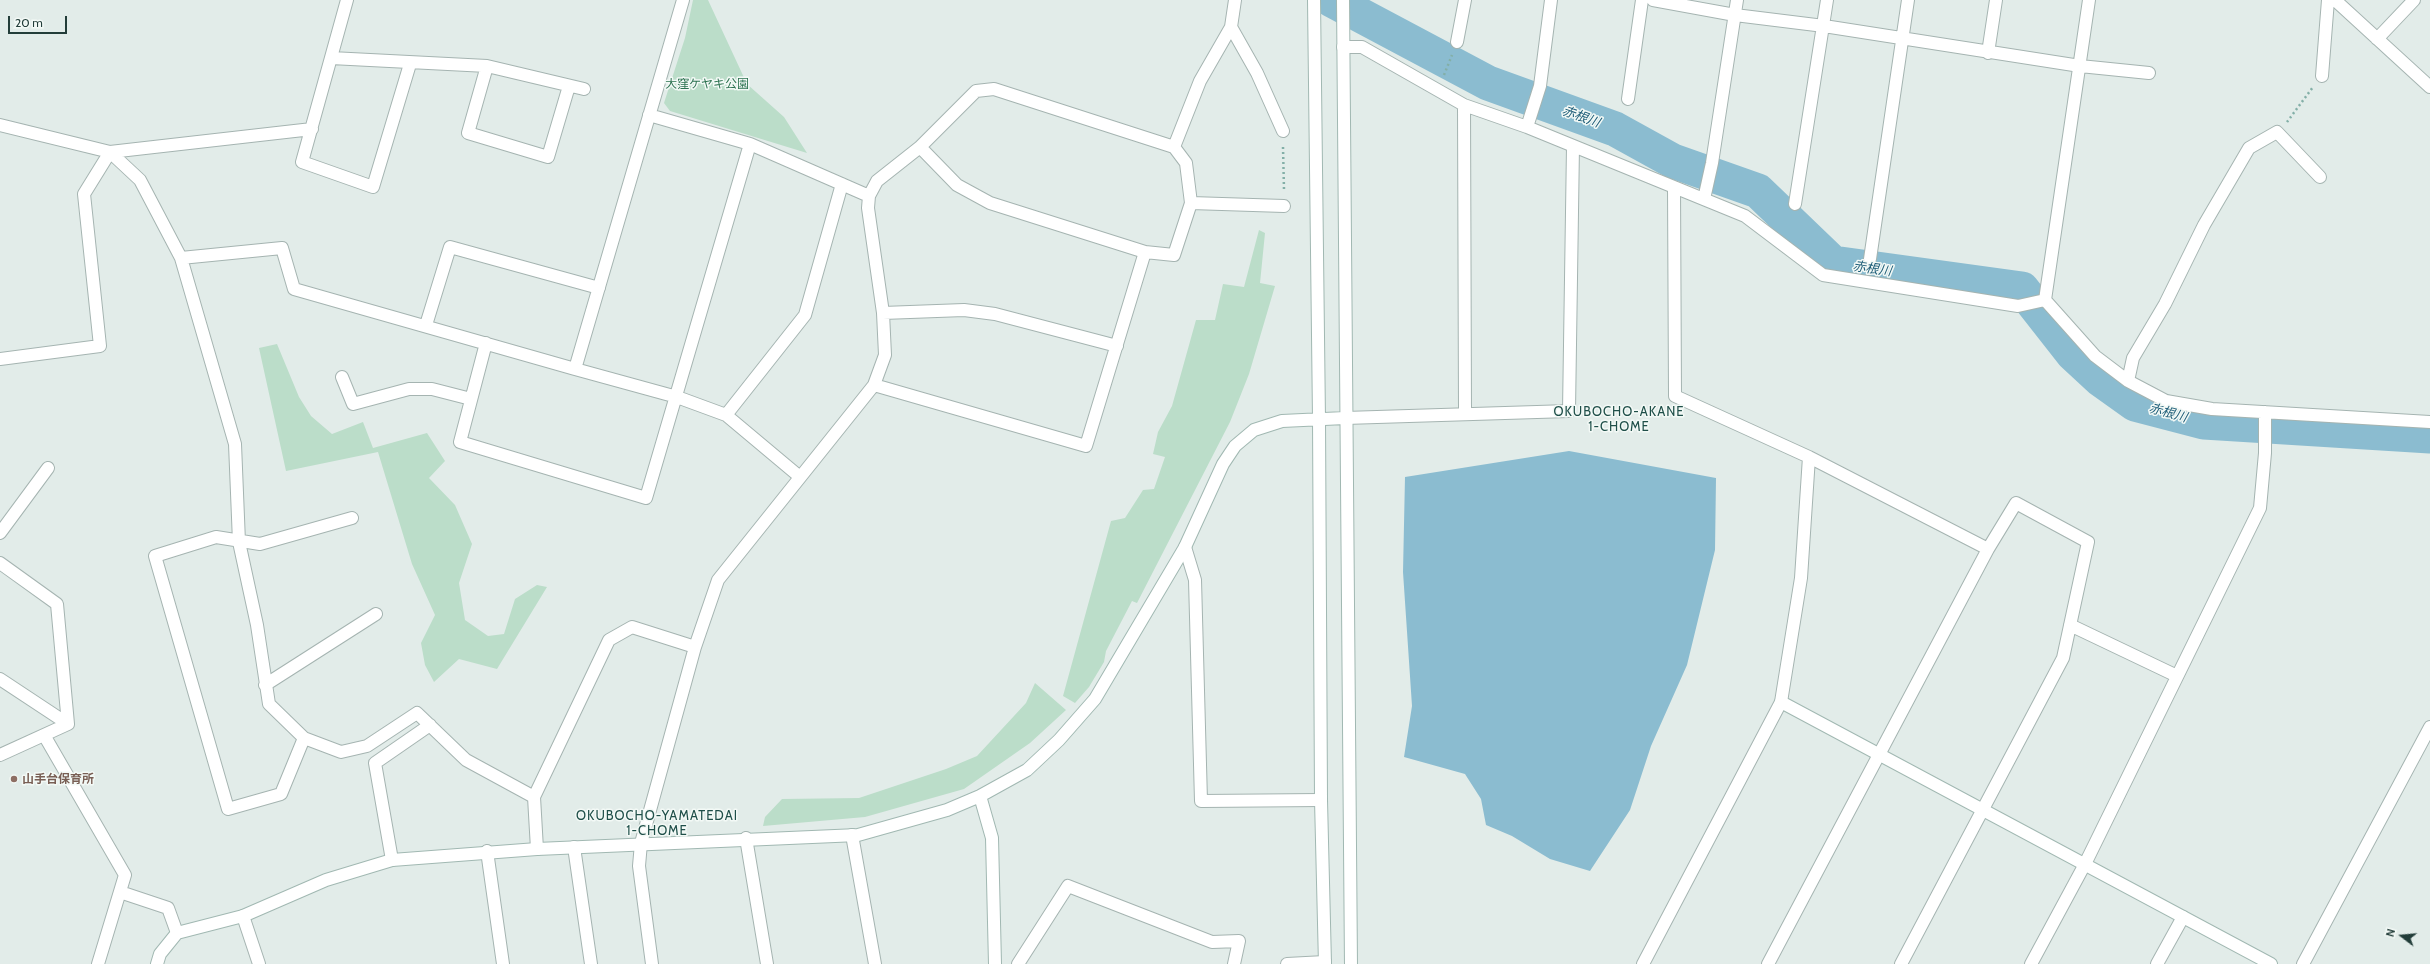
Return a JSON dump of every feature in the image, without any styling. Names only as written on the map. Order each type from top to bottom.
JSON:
[{"type":"street","points":[[348,0],[302,162],[373,187],[410,64]]},
{"type":"street","points":[[575,369],[683,0]]},
{"type":"street","points":[[1174,148],[1200,81],[1231,27],[1235,0]]},
{"type":"street","points":[[1287,964],[1325,963],[1321,800],[1320,419],[1314,0]]},
{"type":"street","points":[[1343,0],[1342,47],[1345,418],[1351,964]]},
{"type":"street","points":[[1457,42],[1466,0]]},
{"type":"street","points":[[1527,127],[1540,86],[1551,0]]},
{"type":"street","points":[[1628,99],[1642,0]]},
{"type":"street","points":[[1653,0],[1735,15],[1824,26],[1903,40],[2080,66],[2149,73]]},
{"type":"street","points":[[1704,199],[1712,163],[1737,0]]},
{"type":"street","points":[[1795,204],[1827,0]]},
{"type":"street","points":[[1870,259],[1908,0]]},
{"type":"street","points":[[1988,52],[1996,0]]},
{"type":"street","points":[[2045,300],[2089,0]]},
{"type":"street","points":[[2322,76],[2328,0]]},
{"type":"street","points":[[2335,0],[2430,87]]},
{"type":"street","points":[[2377,39],[2414,0]]},
{"type":"street","points":[[1231,27],[1257,73],[1283,131]]},
{"type":"street","points":[[1342,47],[1362,47],[1464,105],[1527,127],[1745,216],[1823,275],[2018,306],[2045,300]]},
{"type":"street","points":[[332,58],[410,64],[487,66],[584,89]]},
{"type":"street","points":[[487,66],[468,133],[548,157],[570,86]]},
{"type":"street","points":[[652,964],[639,866],[641,843],[696,647],[718,580],[874,385],[885,355],[883,313],[868,208],[869,196],[877,181],[920,147],[976,91],[994,89],[1174,148],[1186,163],[1191,203],[1174,255],[1145,252],[990,203],[957,185],[920,147]]},
{"type":"street","points":[[1464,105],[1465,414]]},
{"type":"street","points":[[649,115],[750,144],[869,196]]},
{"type":"street","points":[[0,125],[110,152],[312,129]]},
{"type":"street","points":[[2128,381],[2133,358],[2165,304],[2204,225],[2249,148],[2277,132],[2320,178]]},
{"type":"street","points":[[486,343],[460,442],[646,498],[677,397],[750,144]]},
{"type":"street","points":[[157,964],[160,954],[177,933],[243,916],[326,880],[392,860],[486,851],[537,848],[746,838],[852,835],[946,810],[980,796],[1027,770],[1059,740],[1095,699],[1185,547],[1223,464],[1235,446],[1254,430],[1282,421],[1568,411],[1573,146]]},
{"type":"street","points":[[110,152],[140,180],[181,258],[235,444],[239,542],[256,624],[264,685],[269,704],[304,738],[341,752],[367,746],[417,713],[466,760],[534,797]]},
{"type":"street","points":[[0,359],[100,346],[84,194],[110,152]]},
{"type":"street","points":[[726,415],[805,316],[842,184]]},
{"type":"street","points":[[1674,187],[1675,396],[1809,457],[1988,549]]},
{"type":"street","points":[[1191,203],[1284,206]]},
{"type":"street","points":[[426,325],[450,247],[599,288]]},
{"type":"street","points":[[181,258],[282,248],[294,289],[677,397],[726,415],[800,477]]},
{"type":"street","points":[[874,385],[1086,446],[1145,252]]},
{"type":"street","points":[[2045,300],[2095,356],[2128,381],[2166,401],[2212,409],[2430,422]]},
{"type":"street","points":[[883,313],[964,310],[995,314],[1116,346]]},
{"type":"street","points":[[342,377],[353,404],[409,388],[432,389],[471,399]]},
{"type":"street","points":[[2031,964],[2085,864],[2260,508],[2265,453],[2265,412]]},
{"type":"street","points":[[1643,964],[1781,702],[1801,578],[1809,457]]},
{"type":"street","points":[[0,533],[48,468]]},
{"type":"street","points":[[1768,964],[1988,549],[2016,503],[2088,542],[2063,658],[1901,964]]},
{"type":"street","points":[[304,738],[281,794],[228,809],[155,556],[216,537],[239,542],[260,544],[352,518]]},
{"type":"street","points":[[1185,547],[1195,580],[1201,801],[1321,800]]},
{"type":"street","points":[[0,563],[57,604],[68,724]]},
{"type":"street","points":[[264,685],[376,614]]},
{"type":"street","points":[[2070,625],[2177,676]]},
{"type":"street","points":[[537,848],[534,797],[609,640],[632,627],[696,647]]},
{"type":"street","points":[[0,679],[68,724]]},
{"type":"street","points":[[1781,702],[2271,964]]},
{"type":"street","points":[[0,755],[68,724]]},
{"type":"street","points":[[392,860],[375,763],[430,725]]},
{"type":"street","points":[[2303,964],[2430,727]]},
{"type":"street","points":[[44,735],[125,875],[98,964]]},
{"type":"street","points":[[980,796],[992,838],[995,964]]},
{"type":"street","points":[[852,835],[875,964]]},
{"type":"street","points":[[746,838],[767,964]]},
{"type":"street","points":[[574,847],[591,964]]},
{"type":"street","points":[[486,851],[503,964]]},
{"type":"street","points":[[1018,964],[1068,886],[1212,942],[1239,941],[1234,964]]},
{"type":"street","points":[[120,892],[168,908],[177,933]]},
{"type":"street","points":[[243,916],[259,964]]},
{"type":"street","points":[[2157,964],[2183,917]]},
{"type":"path","points":[[1438,90],[1457,42]]},
{"type":"path","points":[[2277,132],[2290,119],[2322,76]]},
{"type":"path","points":[[1283,131],[1284,206]]},
{"type":"green space","name":"大窪ケヤキ公園","points":[[693,0],[708,0],[747,84],[784,117],[807,153],[670,111],[664,103],[685,38]]},
{"type":"green space","points":[[1259,230],[1265,233],[1260,283],[1275,286],[1249,374],[1230,422],[1137,603],[1132,601],[1106,651],[1104,662],[1089,687],[1075,703],[1063,696],[1111,521],[1125,518],[1143,490],[1154,489],[1165,457],[1153,454],[1158,432],[1172,406],[1196,320],[1215,320],[1223,284],[1244,287]]},
{"type":"green space","points":[[277,344],[299,397],[311,416],[332,434],[363,422],[373,448],[427,433],[445,461],[429,478],[455,505],[472,544],[459,583],[465,620],[488,636],[504,634],[515,599],[537,585],[547,587],[497,669],[459,659],[434,682],[425,665],[421,643],[435,615],[412,564],[378,452],[286,471],[259,348]]},
{"type":"green space","points":[[1035,683],[1066,710],[1030,743],[964,789],[865,817],[763,826],[765,817],[782,799],[859,798],[946,769],[977,756],[1026,703]]},
{"type":"water","points":[[1569,451],[1716,478],[1715,550],[1687,665],[1651,746],[1630,810],[1590,871],[1550,859],[1512,836],[1486,825],[1481,799],[1465,774],[1404,757],[1412,706],[1403,572],[1405,477]]},
{"type":"waterway","name":"赤根川","points":[[1332,0],[1488,83],[1615,129],[1673,161],[1758,191],[1833,263],[2022,289],[2073,354],[2100,379],[2135,404],[2204,422],[2430,436]]},
{"type":"place","name":"山手台保育所","points":[[14,779]]},
{"type":"district","name":"OKUBOCHO-AKANE 1-CHOME","points":[[1619,420]]},
{"type":"district","name":"OKUBOCHO-YAMATEDAI 1-CHOME","points":[[657,824]]}]
